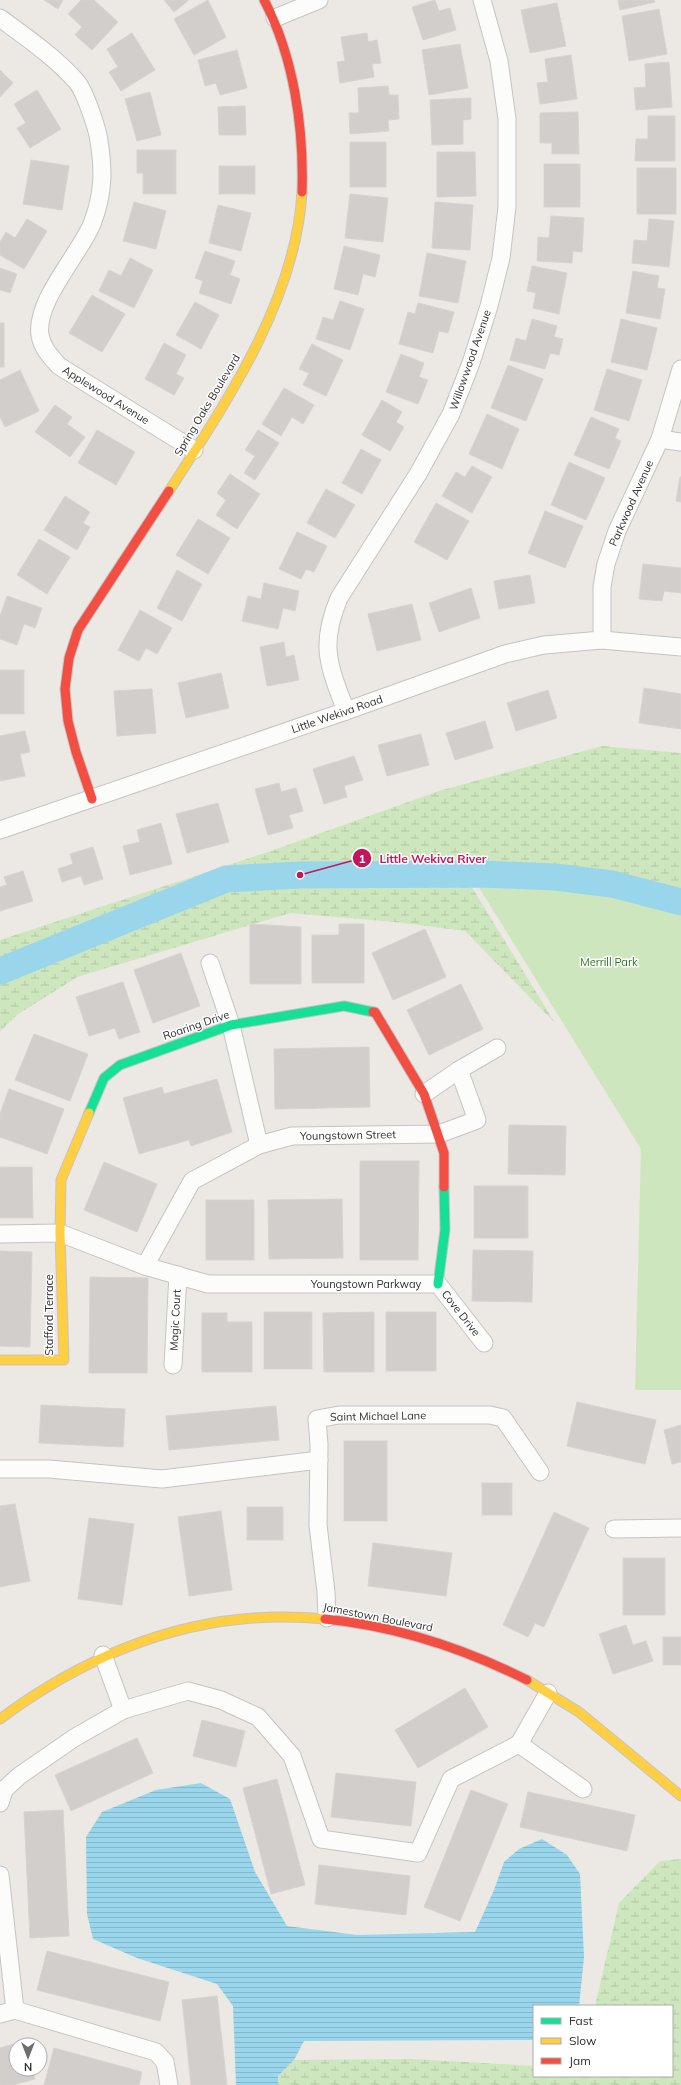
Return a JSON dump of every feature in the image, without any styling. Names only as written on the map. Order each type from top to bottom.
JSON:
[{"type":"street","name":"Spring Oaks Boulevard","points":[[92,799],[69,732],[64,706],[66,671],[77,634],[194,450],[248,359],[272,309],[288,263],[300,212],[302,168],[297,103],[290,67],[275,18],[264,0]]},
{"type":"street","points":[[275,18],[319,0]]},
{"type":"street","name":"Willowwood Avenue","points":[[346,712],[330,669],[326,644],[330,620],[338,598],[418,474],[451,414],[471,363],[501,258],[507,208],[507,119],[499,61],[482,0]]},
{"type":"street","name":"Applewood Avenue","points":[[0,18],[47,52],[78,83],[95,123],[103,161],[102,194],[91,225],[55,286],[43,312],[40,335],[46,352],[59,366],[194,450]]},
{"type":"street","name":"Parkwood Avenue","points":[[602,640],[602,587],[606,564],[617,531],[660,439],[681,369]]},
{"type":"street","points":[[660,439],[681,442]]},
{"type":"street","name":"Little Wekiva Road","points":[[0,830],[346,712],[505,654],[544,645],[602,640],[681,647]]},
{"type":"street","points":[[144,1266],[192,1181],[259,1145],[231,1025],[210,963]]},
{"type":"street","name":"Roaring Drive","points":[[60,1233],[61,1180],[104,1078],[120,1065],[231,1025],[344,1006],[374,1012],[424,1094],[439,1134]]},
{"type":"street","points":[[424,1094],[459,1070],[497,1048]]},
{"type":"street","name":"Youngstown Street","points":[[259,1145],[292,1136],[439,1134],[477,1120],[459,1070]]},
{"type":"street","name":"Youngstown Parkway","points":[[0,1234],[60,1233],[144,1266],[208,1284],[438,1284],[445,1230],[444,1153],[439,1134]]},
{"type":"street","name":"Stafford Terrace","points":[[0,1360],[64,1360],[60,1233]]},
{"type":"street","name":"Magic Court","points":[[173,1365],[178,1275]]},
{"type":"street","name":"Cove Drive","points":[[438,1284],[484,1343]]},
{"type":"street","name":"Saint Michael Lane","points":[[327,1618],[326,1592],[318,1525],[319,1460],[317,1419],[339,1415],[490,1415],[503,1418],[540,1472]]},
{"type":"street","points":[[0,1469],[48,1469],[162,1479],[319,1460]]},
{"type":"street","points":[[614,1528],[681,1528]]},
{"type":"street","name":"Jamestown Boulevard","points":[[0,1719],[65,1675],[103,1655],[150,1638],[202,1624],[263,1616],[327,1618],[382,1628],[439,1641],[517,1675],[570,1706],[681,1796]]},
{"type":"street","points":[[103,1655],[123,1710]]},
{"type":"street","points":[[0,1803],[4,1790],[19,1776],[74,1738],[123,1710],[188,1691],[221,1700],[258,1717],[292,1756],[321,1839],[418,1853],[451,1779],[519,1744],[548,1693]]},
{"type":"street","points":[[519,1744],[583,1788]]},
{"type":"street","points":[[0,1874],[8,2012],[156,2052],[165,2062],[169,2085]]},
{"type":"green space","points":[[602,746],[681,753],[681,897],[609,881],[532,873],[475,873],[471,875],[468,881],[555,1023],[465,931],[395,922],[290,913],[77,977],[17,1015],[0,1031],[0,940],[268,852],[439,791]]},
{"type":"green space","name":"Merrill Park","points":[[475,881],[532,881],[608,889],[681,904],[681,1390],[635,1390],[641,1149]]},
{"type":"green space","points":[[681,1859],[681,2085],[278,2085],[278,2076],[294,2060],[412,2059],[533,2066],[533,2077],[673,2077],[673,2005],[595,2005],[619,1903],[660,1861]]},
{"type":"water","points":[[201,1783],[230,1799],[255,1872],[287,1926],[357,1935],[475,1932],[494,1890],[504,1862],[519,1849],[542,1839],[567,1855],[580,1874],[584,1957],[579,2005],[533,2005],[533,2040],[304,2041],[294,2060],[278,2076],[278,2085],[236,2085],[233,2006],[217,1984],[137,1958],[93,1939],[87,1914],[86,1837],[102,1812],[156,1790]]},
{"type":"building","points":[[44,0],[63,0],[58,9]]},
{"type":"building","points":[[81,0],[94,0],[118,22],[92,50],[75,35],[82,27],[68,14]]},
{"type":"building","points":[[164,0],[189,0],[174,12]]},
{"type":"building","points":[[208,0],[226,37],[194,55],[174,19]]},
{"type":"building","points":[[435,0],[439,11],[450,8],[456,30],[423,40],[412,7]]},
{"type":"building","points":[[618,0],[654,0],[655,2],[620,10]]},
{"type":"building","points":[[557,3],[566,46],[530,53],[521,10]]},
{"type":"building","points":[[659,9],[667,54],[629,61],[622,16]]},
{"type":"building","points":[[132,33],[155,70],[121,91],[109,72],[118,67],[107,49]]},
{"type":"building","points":[[367,33],[368,42],[377,40],[381,63],[372,64],[374,77],[340,83],[337,62],[345,61],[341,37]]},
{"type":"building","points":[[460,44],[468,88],[429,95],[422,50]]},
{"type":"building","points":[[237,50],[247,88],[220,95],[216,83],[205,86],[198,60]]},
{"type":"building","points":[[571,55],[577,99],[540,104],[537,83],[548,82],[545,59]]},
{"type":"building","points":[[669,62],[672,107],[636,110],[634,88],[646,87],[645,64]]},
{"type":"building","points":[[0,70],[13,83],[0,97]]},
{"type":"building","points":[[388,86],[389,95],[398,95],[399,119],[388,120],[389,131],[350,134],[349,113],[359,113],[358,88]]},
{"type":"building","points":[[37,90],[61,129],[30,148],[17,128],[26,123],[14,104]]},
{"type":"building","points":[[150,92],[161,135],[137,141],[125,99]]},
{"type":"building","points":[[471,98],[471,119],[463,120],[463,144],[432,145],[430,100]]},
{"type":"building","points":[[245,106],[246,135],[219,135],[218,107]]},
{"type":"building","points":[[578,112],[579,154],[552,154],[552,143],[540,143],[540,113]]},
{"type":"building","points":[[648,116],[675,116],[675,161],[635,161],[636,139],[648,139]]},
{"type":"building","points":[[350,142],[386,142],[386,187],[350,187]]},
{"type":"building","points":[[137,150],[176,150],[176,194],[143,194],[143,173],[137,173]]},
{"type":"building","points":[[437,152],[475,152],[476,196],[437,197]]},
{"type":"building","points":[[31,160],[69,166],[62,210],[23,204]]},
{"type":"building","points":[[544,164],[580,164],[580,207],[544,207]]},
{"type":"building","points":[[219,166],[255,166],[255,194],[219,194]]},
{"type":"building","points":[[637,168],[676,168],[676,214],[637,214]]},
{"type":"building","points":[[350,194],[388,198],[383,242],[345,238]]},
{"type":"building","points":[[134,202],[166,211],[156,249],[123,241]]},
{"type":"building","points":[[435,202],[473,205],[470,250],[432,248]]},
{"type":"building","points":[[218,205],[251,213],[241,251],[209,243]]},
{"type":"building","points":[[551,216],[584,218],[582,252],[573,251],[572,263],[537,261],[538,237],[549,238]]},
{"type":"building","points":[[27,219],[47,231],[24,269],[0,255],[0,242],[6,232],[15,238]]},
{"type":"building","points":[[649,219],[674,221],[669,267],[632,263],[634,240],[647,241]]},
{"type":"building","points":[[344,246],[380,255],[375,277],[363,274],[358,295],[334,289]]},
{"type":"building","points":[[205,251],[235,261],[230,275],[240,279],[231,304],[199,293],[203,281],[195,278]]},
{"type":"building","points":[[427,253],[466,261],[458,303],[419,296]]},
{"type":"building","points":[[130,258],[153,270],[134,308],[99,291],[109,270],[121,276]]},
{"type":"building","points":[[532,266],[567,273],[559,314],[533,308],[536,293],[527,291]]},
{"type":"building","points":[[0,268],[17,274],[10,293],[0,290]]},
{"type":"building","points":[[633,271],[659,276],[657,288],[665,289],[660,319],[626,313]]},
{"type":"building","points":[[92,295],[125,314],[102,352],[69,333]]},
{"type":"building","points":[[340,301],[364,309],[350,350],[316,339],[323,317],[333,320]]},
{"type":"building","points":[[195,302],[219,315],[201,349],[176,335]]},
{"type":"building","points":[[418,303],[454,312],[448,333],[439,331],[433,353],[399,344],[408,312],[415,314]]},
{"type":"building","points":[[532,319],[557,326],[554,337],[563,339],[559,355],[550,353],[545,369],[510,360],[516,338],[526,341]]},
{"type":"building","points":[[621,319],[657,328],[647,370],[611,362]]},
{"type":"building","points":[[0,323],[4,323],[4,367],[0,367]]},
{"type":"building","points":[[164,343],[186,355],[176,374],[184,378],[174,395],[145,379]]},
{"type":"building","points":[[312,344],[343,360],[326,396],[303,385],[309,373],[299,369]]},
{"type":"building","points":[[401,354],[424,363],[419,377],[428,380],[418,404],[386,392]]},
{"type":"building","points":[[508,365],[543,379],[526,421],[491,408]]},
{"type":"building","points":[[607,369],[642,380],[629,421],[594,410]]},
{"type":"building","points":[[20,370],[39,411],[5,427],[0,417],[0,380]]},
{"type":"building","points":[[284,388],[314,405],[303,424],[292,417],[281,436],[262,424]]},
{"type":"building","points":[[382,400],[402,412],[396,422],[404,427],[390,451],[362,435]]},
{"type":"building","points":[[55,405],[72,417],[67,424],[85,437],[70,457],[35,432]]},
{"type":"building","points":[[487,414],[519,429],[502,469],[469,454]]},
{"type":"building","points":[[591,417],[619,429],[615,438],[621,441],[609,469],[574,455]]},
{"type":"building","points":[[97,430],[135,452],[116,485],[78,463]]},
{"type":"building","points":[[258,430],[279,443],[255,480],[244,473],[255,456],[245,450]]},
{"type":"building","points":[[361,449],[381,460],[362,494],[342,483]]},
{"type":"building","points":[[569,462],[605,478],[586,520],[551,505]]},
{"type":"building","points":[[472,466],[492,477],[472,513],[442,496],[456,472],[465,477]]},
{"type":"building","points":[[230,474],[260,494],[237,529],[216,515],[226,500],[217,493]]},
{"type":"building","points":[[681,477],[681,502],[676,501]]},
{"type":"building","points":[[326,489],[355,505],[335,538],[307,523]]},
{"type":"building","points":[[65,496],[90,512],[83,523],[90,527],[77,550],[44,530]]},
{"type":"building","points":[[436,503],[469,521],[447,560],[414,542]]},
{"type":"building","points":[[545,511],[583,526],[565,568],[528,553]]},
{"type":"building","points":[[198,519],[230,538],[208,574],[176,555]]},
{"type":"building","points":[[297,532],[327,546],[314,572],[306,569],[301,579],[279,569]]},
{"type":"building","points":[[39,539],[70,557],[47,594],[17,575]]},
{"type":"building","points":[[643,564],[681,568],[681,593],[664,591],[662,601],[639,599]]},
{"type":"building","points":[[177,570],[202,584],[182,621],[157,608]]},
{"type":"building","points":[[530,575],[535,603],[499,609],[494,581]]},
{"type":"building","points":[[264,583],[299,591],[295,611],[283,608],[278,629],[242,621],[248,596],[261,599]]},
{"type":"building","points":[[471,588],[480,618],[439,632],[429,603]]},
{"type":"building","points":[[7,596],[42,608],[35,628],[24,624],[17,645],[0,639],[0,616]]},
{"type":"building","points":[[412,604],[421,640],[377,651],[368,614]]},
{"type":"building","points":[[140,610],[172,628],[157,654],[146,648],[139,661],[118,650]]},
{"type":"building","points":[[284,642],[286,657],[294,655],[299,680],[267,686],[260,647]]},
{"type":"building","points":[[0,670],[24,670],[24,714],[0,714]]},
{"type":"building","points":[[221,673],[229,708],[186,718],[178,683]]},
{"type":"building","points":[[644,688],[681,694],[681,729],[639,723]]},
{"type":"building","points":[[152,689],[156,733],[117,736],[114,691]]},
{"type":"building","points":[[548,690],[557,718],[516,731],[507,703]]},
{"type":"building","points":[[485,721],[493,748],[455,760],[446,733]]},
{"type":"building","points":[[25,731],[30,752],[20,754],[25,776],[0,781],[0,736]]},
{"type":"building","points":[[421,734],[429,765],[387,776],[378,745]]},
{"type":"building","points":[[354,756],[363,780],[344,786],[347,797],[324,804],[313,769]]},
{"type":"building","points":[[279,783],[281,792],[296,788],[303,811],[289,815],[293,828],[268,835],[255,789]]},
{"type":"building","points":[[218,803],[229,842],[187,853],[176,814]]},
{"type":"building","points":[[161,823],[172,864],[130,875],[123,846],[140,842],[137,830]]},
{"type":"building","points":[[93,847],[103,879],[84,885],[81,876],[62,882],[58,869],[73,864],[70,854]]},
{"type":"building","points":[[23,871],[33,901],[0,911],[0,887],[7,885],[4,877]]},
{"type":"building","points":[[250,924],[301,927],[301,984],[250,984]]},
{"type":"building","points":[[339,924],[364,924],[364,983],[312,983],[312,935],[339,935]]},
{"type":"building","points":[[425,929],[446,977],[393,1000],[372,953]]},
{"type":"building","points":[[181,953],[200,1006],[153,1023],[134,970]]},
{"type":"building","points":[[123,982],[140,1032],[119,1039],[115,1028],[89,1036],[76,997]]},
{"type":"building","points":[[461,984],[483,1029],[429,1055],[407,1010]]},
{"type":"building","points":[[34,1034],[88,1054],[70,1101],[15,1080]]},
{"type":"building","points":[[369,1047],[370,1107],[275,1109],[274,1049]]},
{"type":"building","points":[[217,1079],[232,1132],[191,1146],[189,1140],[139,1154],[123,1098],[162,1087],[164,1094]]},
{"type":"building","points":[[9,1089],[64,1109],[47,1154],[0,1137],[0,1114]]},
{"type":"building","points":[[509,1125],[566,1126],[565,1175],[508,1174]]},
{"type":"building","points":[[360,1161],[419,1161],[418,1260],[360,1260]]},
{"type":"building","points":[[104,1162],[157,1184],[137,1232],[84,1210]]},
{"type":"building","points":[[0,1167],[32,1167],[33,1218],[0,1218]]},
{"type":"building","points":[[474,1186],[528,1186],[528,1238],[474,1238]]},
{"type":"building","points":[[342,1199],[343,1258],[269,1259],[268,1200]]},
{"type":"building","points":[[206,1200],[254,1200],[254,1260],[206,1260]]},
{"type":"building","points":[[473,1250],[533,1251],[532,1302],[472,1301]]},
{"type":"building","points":[[0,1251],[32,1252],[30,1347],[0,1346]]},
{"type":"building","points":[[90,1277],[148,1278],[147,1373],[89,1373]]},
{"type":"building","points":[[264,1312],[312,1312],[312,1369],[264,1369]]},
{"type":"building","points":[[374,1312],[374,1372],[324,1372],[323,1313]]},
{"type":"building","points":[[386,1312],[436,1312],[436,1371],[386,1371]]},
{"type":"building","points":[[202,1313],[227,1313],[227,1322],[252,1322],[252,1372],[202,1372]]},
{"type":"building","points":[[577,1402],[656,1420],[645,1464],[567,1446]]},
{"type":"building","points":[[41,1405],[125,1409],[123,1447],[39,1443]]},
{"type":"building","points":[[276,1406],[279,1440],[169,1450],[166,1416]]},
{"type":"building","points":[[681,1425],[681,1462],[672,1464],[664,1430]]},
{"type":"building","points":[[344,1441],[387,1441],[387,1521],[344,1521]]},
{"type":"building","points":[[482,1483],[512,1483],[512,1515],[482,1515]]},
{"type":"building","points":[[15,1504],[30,1581],[0,1587],[0,1506]]},
{"type":"building","points":[[247,1507],[283,1507],[283,1540],[247,1540]]},
{"type":"building","points":[[221,1511],[232,1590],[189,1596],[178,1517]]},
{"type":"building","points":[[554,1512],[589,1528],[544,1627],[535,1623],[528,1637],[503,1625]]},
{"type":"building","points":[[89,1518],[134,1524],[122,1605],[78,1599]]},
{"type":"building","points":[[373,1543],[452,1553],[446,1596],[368,1586]]},
{"type":"building","points":[[623,1558],[665,1558],[665,1615],[623,1615]]},
{"type":"building","points":[[626,1625],[633,1645],[646,1641],[653,1661],[613,1674],[599,1634]]},
{"type":"building","points":[[663,1637],[681,1637],[681,1665],[663,1665]]},
{"type":"building","points":[[465,1688],[488,1727],[418,1768],[395,1730]]},
{"type":"building","points":[[202,1720],[245,1731],[236,1767],[193,1756]]},
{"type":"building","points":[[137,1738],[153,1773],[71,1811],[55,1775]]},
{"type":"building","points":[[336,1773],[416,1782],[411,1826],[331,1817]]},
{"type":"building","points":[[277,1779],[305,1885],[271,1894],[243,1788]]},
{"type":"building","points":[[471,1790],[508,1804],[460,1921],[424,1907]]},
{"type":"building","points":[[528,1792],[635,1815],[627,1851],[520,1827]]},
{"type":"building","points":[[63,1810],[69,1936],[30,1938],[24,1812]]},
{"type":"building","points":[[319,1865],[410,1876],[406,1915],[315,1904]]},
{"type":"building","points":[[47,1951],[169,1982],[160,2021],[37,1990]]},
{"type":"building","points":[[217,1996],[227,2085],[191,2085],[182,2000]]},
{"type":"building","points":[[8,2046],[8,2077],[34,2077],[35,2079],[13,2085],[0,2085],[0,2048]]},
{"type":"building","points":[[54,2048],[142,2072],[139,2085],[44,2085],[46,2077],[48,2077],[48,2070]]},
{"type":"waterway","points":[[0,971],[226,879],[300,875],[482,874],[555,877],[612,884],[681,902]]},
{"type":"traffic: fast","points":[[89,1113],[104,1078],[120,1065],[231,1025],[344,1006],[373,1012]]},
{"type":"traffic: fast","points":[[438,1284],[445,1230],[444,1187]]},
{"type":"traffic: slow","points":[[169,491],[235,386],[255,349],[272,311],[287,272],[297,232],[302,192]]},
{"type":"traffic: slow","points":[[0,1360],[64,1360],[60,1233],[61,1180],[89,1113]]},
{"type":"traffic: slow","points":[[0,1719],[37,1694],[74,1672],[113,1653],[153,1638],[194,1627],[237,1620],[280,1617],[325,1619]]},
{"type":"traffic: slow","points":[[527,1680],[579,1712],[681,1796]]},
{"type":"traffic: jam","points":[[264,0],[283,45],[295,93],[301,143],[302,192]]},
{"type":"traffic: jam","points":[[92,799],[76,752],[68,721],[65,689],[69,658],[78,630],[169,491]]},
{"type":"traffic: jam","points":[[373,1012],[375,1012],[424,1094],[444,1153],[444,1187]]},
{"type":"traffic: jam","points":[[325,1619],[378,1627],[429,1640],[454,1648],[503,1668],[527,1680]]},
{"type":"place","name":"Little Wekiva River","points":[[300,875]]}]
